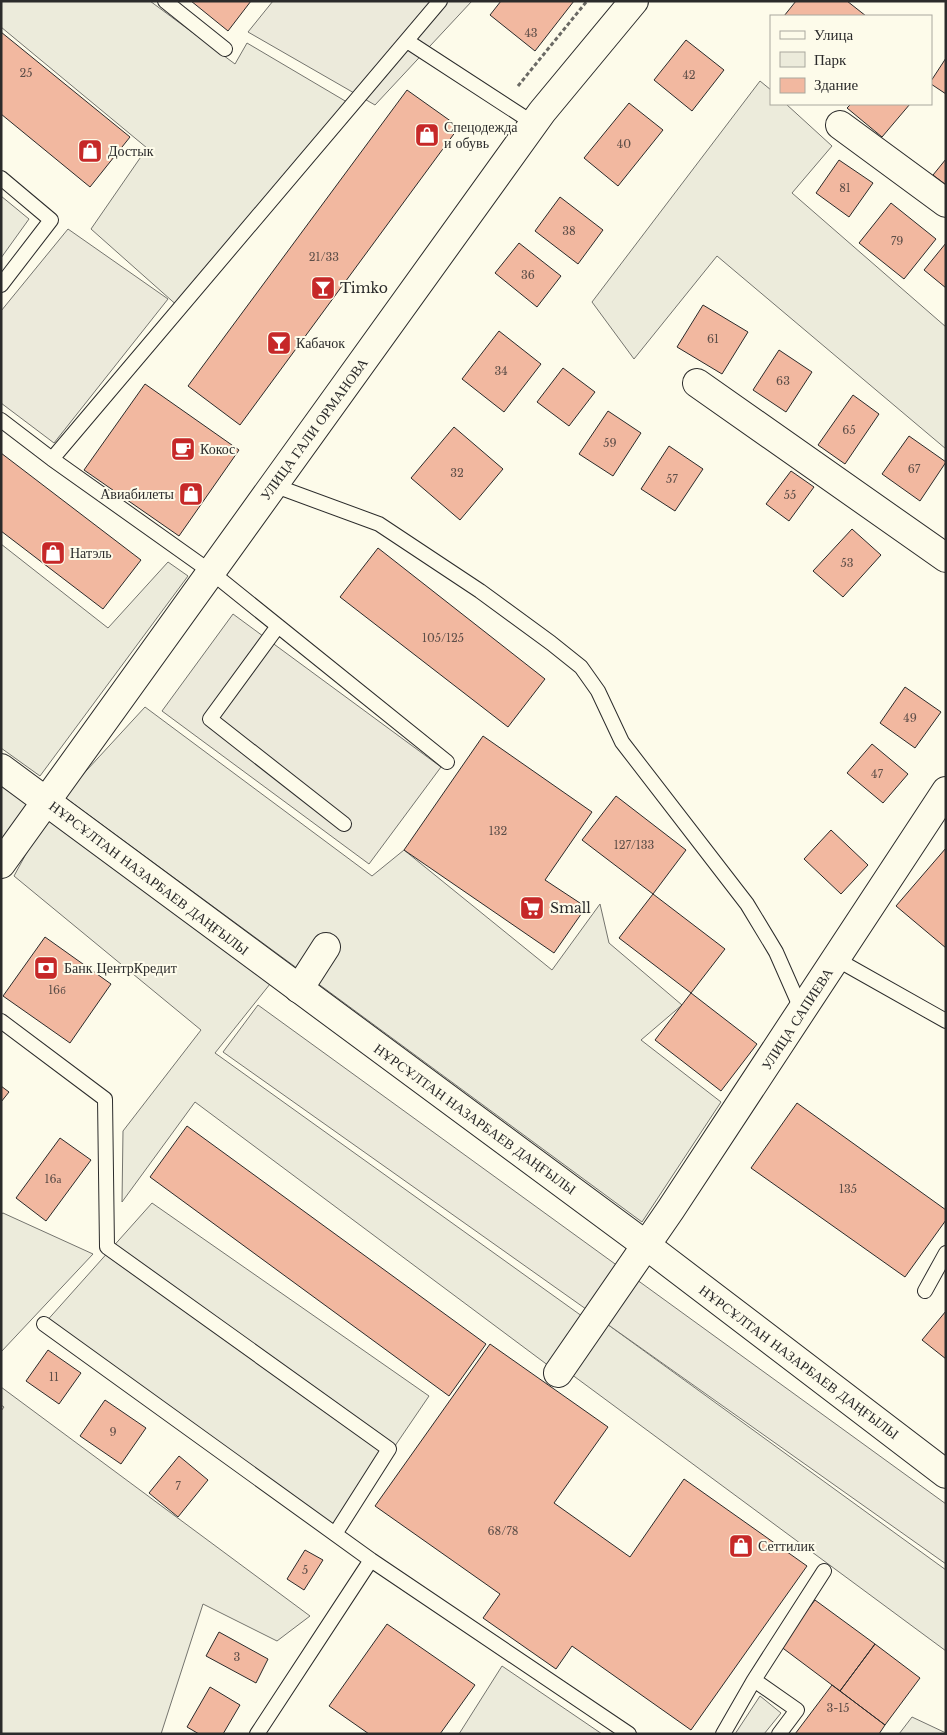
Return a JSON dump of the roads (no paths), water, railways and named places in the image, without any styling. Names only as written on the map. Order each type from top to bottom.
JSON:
[{"type":"street","name":"УЛИЦА ГАЛИ ОРМАНОВА","points":[[1,864],[533,123],[634,1]]},
{"type":"street","points":[[840,124],[946,203]]},
{"type":"street","points":[[697,383],[946,558]]},
{"type":"street","name":"НҰРСҰЛТАН НАЗАРБАЕВ ДАҢҒЫЛЫ","points":[[1,768],[647,1246],[946,1474]]},
{"type":"street","name":"УЛИЦА САПИЕВА","points":[[558,1373],[647,1246],[946,792]]},
{"type":"street","points":[[299,988],[326,947]]},
{"type":"lane","points":[[165,1],[225,49]]},
{"type":"lane","points":[[52,459],[440,1]]},
{"type":"lane","points":[[407,40],[533,123]]},
{"type":"lane","points":[[1,178],[51,220],[1,285]]},
{"type":"lane","points":[[1,420],[52,459],[211,572],[447,762]]},
{"type":"lane","points":[[273,486],[379,524],[480,591],[581,667],[598,691],[622,742],[747,904],[776,952],[802,1012]]},
{"type":"lane","points":[[278,626],[210,719],[344,824]]},
{"type":"lane","points":[[836,959],[946,1021]]},
{"type":"lane","points":[[1,1021],[105,1099],[107,1247],[389,1449],[336,1534]]},
{"type":"lane","points":[[925,1292],[946,1253]]},
{"type":"lane","points":[[44,1324],[371,1560],[629,1734]]},
{"type":"lane","points":[[257,1734],[371,1560]]},
{"type":"lane","points":[[723,1734],[754,1680],[824,1571]]},
{"type":"lane","points":[[754,1680],[798,1710],[779,1734]]},
{"type":"place","name":"Спецодежда и обувь","points":[[427,135]]},
{"type":"place","name":"Достык","points":[[90,151]]},
{"type":"place","name":"Timko","points":[[323,288]]},
{"type":"place","name":"Кабачок","points":[[279,343]]},
{"type":"place","name":"Кокос","points":[[183,449]]},
{"type":"place","name":"Авиабилеты","points":[[191,494]]},
{"type":"place","name":"Натэль","points":[[53,553]]},
{"type":"place","name":"Small","points":[[532,908]]},
{"type":"place","name":"Банк ЦентрКредит","points":[[46,968]]},
{"type":"place","name":"Сеттилик","points":[[741,1546]]}]
